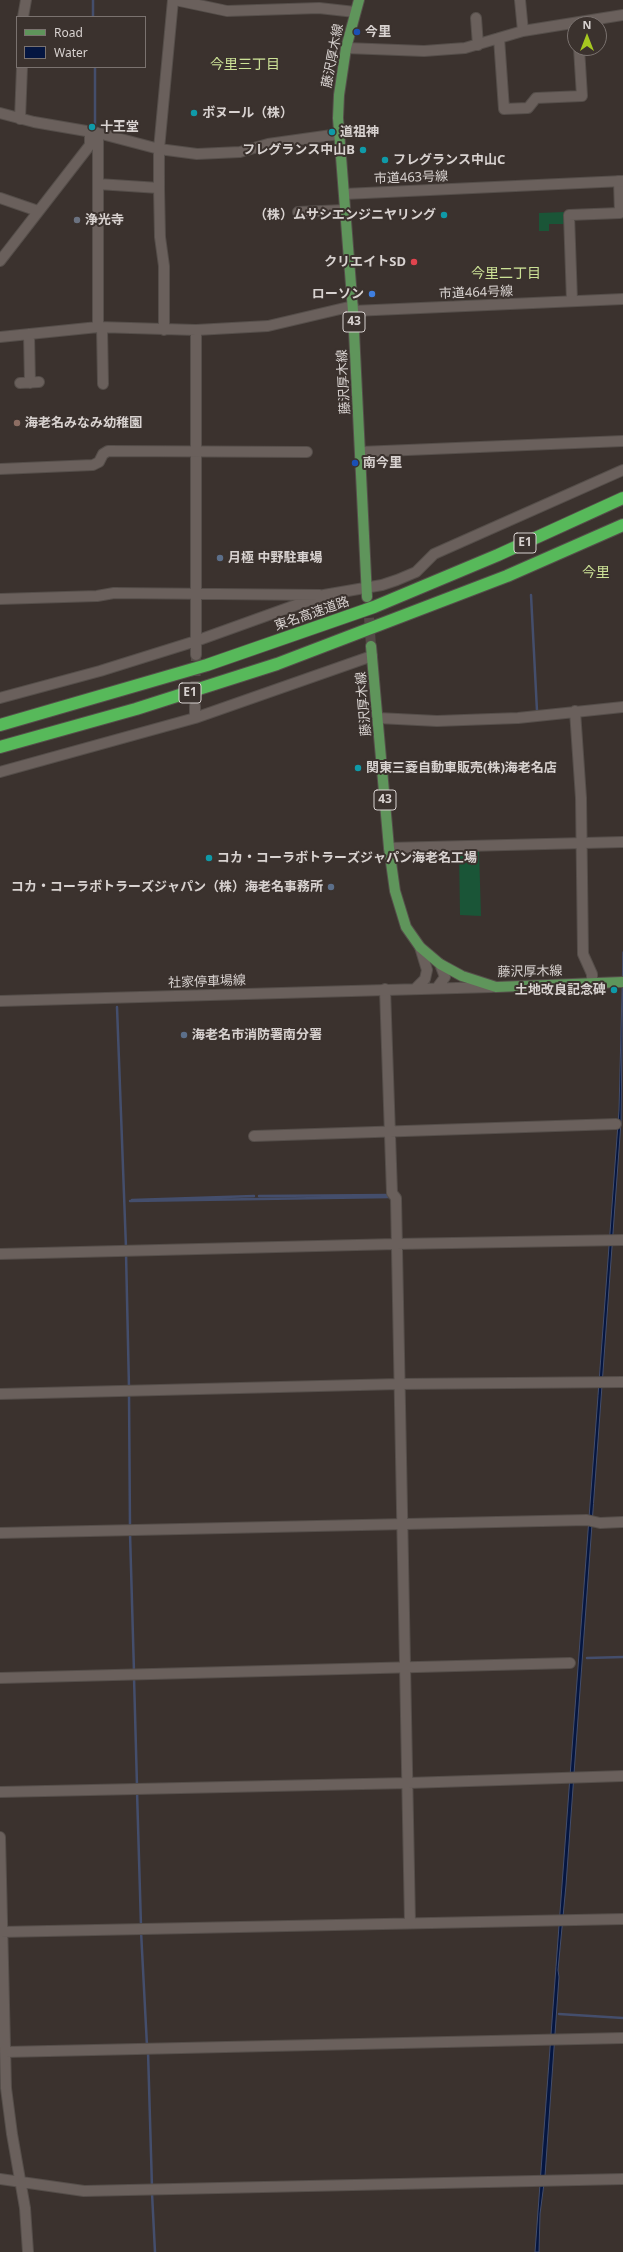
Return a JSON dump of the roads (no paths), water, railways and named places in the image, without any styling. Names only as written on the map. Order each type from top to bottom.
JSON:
[{"type":"highway","name":"東名高速道路","points":[[0,725],[207,665],[369,597],[426,586],[623,498]]},
{"type":"highway","name":"E1","points":[[0,747],[87,724],[203,689],[277,664],[507,576],[623,525]]},
{"type":"highway","points":[[0,718],[68,706]]},
{"type":"main road","name":"藤沢厚木線","points":[[359,0],[346,48],[339,95],[339,134],[353,308],[369,597]]},
{"type":"main road","name":"藤沢厚木線","points":[[372,651],[389,848],[397,901],[406,927],[420,947],[440,964],[462,976],[496,987],[622,982]]},
{"type":"street","points":[[23,16],[26,0]]},
{"type":"street","points":[[164,330],[164,272],[159,188],[159,149],[174,0],[227,11],[319,8],[355,12]]},
{"type":"street","points":[[520,0],[522,31]]},
{"type":"street","points":[[607,18],[623,15]]},
{"type":"street","points":[[476,18],[478,45]]},
{"type":"street","points":[[346,48],[424,51],[466,48],[522,31],[567,25]]},
{"type":"street","points":[[499,38],[504,109],[528,108],[536,98],[582,96],[580,56]]},
{"type":"street","points":[[20,119],[22,68]]},
{"type":"street","points":[[0,113],[20,119],[94,132],[159,149],[197,154],[235,152],[268,144],[339,134]]},
{"type":"street","points":[[94,132],[98,184],[100,327],[103,384]]},
{"type":"street","points":[[0,261],[90,145],[94,132]]},
{"type":"street","points":[[572,301],[569,215],[620,213],[621,181]]},
{"type":"street","name":"市道463号線","points":[[344,194],[621,181]]},
{"type":"street","points":[[98,184],[159,188]]},
{"type":"street","points":[[0,198],[38,211]]},
{"type":"street","points":[[298,212],[345,210]]},
{"type":"street","name":"市道464号線","points":[[0,337],[100,327],[196,330],[268,326],[353,308],[623,299]]},
{"type":"street","points":[[196,330],[196,655]]},
{"type":"street","points":[[20,383],[35,382],[29,334]]},
{"type":"street","points":[[360,452],[623,442]]},
{"type":"street","points":[[0,469],[93,466],[100,462],[105,452],[307,452]]},
{"type":"street","points":[[0,599],[97,596],[114,593],[324,595],[369,597],[382,585],[416,572],[434,554],[511,522],[623,470]]},
{"type":"street","points":[[0,698],[100,671],[196,641],[324,595]]},
{"type":"street","points":[[0,772],[195,718],[372,651]]},
{"type":"street","points":[[195,706],[195,718]]},
{"type":"street","points":[[378,718],[437,721],[518,718],[623,707]]},
{"type":"street","points":[[575,711],[582,843],[583,954],[592,974],[592,983]]},
{"type":"street","points":[[389,848],[623,842]]},
{"type":"street","points":[[416,988],[425,979],[427,970],[420,947]]},
{"type":"street","points":[[437,988],[445,977],[440,964]]},
{"type":"street","name":"社家停車場線","points":[[0,1001],[416,988],[496,987]]},
{"type":"street","points":[[385,989],[392,1193],[396,1198],[410,1923]]},
{"type":"street","points":[[254,1136],[620,1124]]},
{"type":"street","points":[[0,1254],[615,1240]]},
{"type":"street","points":[[0,1394],[399,1384],[623,1382]]},
{"type":"street","points":[[0,1533],[590,1520],[600,1522],[623,1522]]},
{"type":"street","points":[[0,1678],[406,1668],[570,1662]]},
{"type":"street","points":[[0,1792],[408,1784],[623,1776]]},
{"type":"street","points":[[0,1837],[2,2036],[5,2052],[8,2108],[22,2182],[27,2226],[28,2252]]},
{"type":"street","points":[[1,1932],[623,1919]]},
{"type":"street","points":[[5,2052],[623,2038]]},
{"type":"street","points":[[0,2179],[84,2191],[543,2179],[623,2179]]},
{"type":"water","points":[[623,952],[621,1122],[566,1885],[558,1970],[559,1977],[545,2176],[540,2214],[539,2252],[535,2252],[619,1110]]},
{"type":"waterway","points":[[93,0],[93,16]]},
{"type":"waterway","points":[[95,68],[95,130]]},
{"type":"waterway","points":[[531,595],[537,711]]},
{"type":"waterway","points":[[117,1007],[126,1248]]},
{"type":"waterway","points":[[259,1196],[389,1195]]},
{"type":"waterway","points":[[132,1200],[254,1196]]},
{"type":"waterway","points":[[130,1201],[390,1197]]},
{"type":"waterway","points":[[126,1253],[129,1388]]},
{"type":"waterway","points":[[129,1393],[130,1528]]},
{"type":"waterway","points":[[130,1533],[134,1672]]},
{"type":"waterway","points":[[587,1658],[623,1657]]},
{"type":"waterway","points":[[134,1677],[137,1786]]},
{"type":"waterway","points":[[137,1791],[141,1926]]},
{"type":"waterway","points":[[141,1931],[147,2046]]},
{"type":"waterway","points":[[559,2014],[623,2018]]},
{"type":"waterway","points":[[148,2051],[152,2188]]},
{"type":"waterway","points":[[152,2193],[155,2252]]},
{"type":"tunnel","points":[[368,603],[371,646]]},
{"type":"tunnel","points":[[195,706],[196,655]]},
{"type":"place","name":"今里","points":[[357,32]]},
{"type":"place","name":"ボヌール（株）","points":[[194,113]]},
{"type":"place","name":"十王堂","points":[[92,127]]},
{"type":"place","name":"道祖神","points":[[332,132]]},
{"type":"place","name":"フレグランス中山B","points":[[363,150]]},
{"type":"place","name":"フレグランス中山C","points":[[385,160]]},
{"type":"place","name":"（株）ムサシエンジニヤリング","points":[[444,215]]},
{"type":"place","name":"浄光寺","points":[[77,220]]},
{"type":"place","name":"クリエイトSD","points":[[414,262]]},
{"type":"place","name":"ローソン","points":[[372,294]]},
{"type":"place","name":"海老名みなみ幼稚園","points":[[17,423]]},
{"type":"place","name":"南今里","points":[[355,463]]},
{"type":"place","name":"月極 中野駐車場","points":[[220,558]]},
{"type":"place","name":"関東三菱自動車販売(株)海老名店","points":[[358,768]]},
{"type":"place","name":"コカ・コーラボトラーズジャパン海老名工場","points":[[209,858]]},
{"type":"place","name":"コカ・コーラボトラーズジャパン（株）海老名事務所","points":[[331,887]]},
{"type":"place","name":"土地改良記念碑","points":[[614,990]]},
{"type":"place","name":"海老名市消防署南分署","points":[[184,1035]]},
{"type":"district","name":"今里三丁目","points":[[245,65]]},
{"type":"district","name":"今里二丁目","points":[[506,274]]},
{"type":"district","name":"今里","points":[[596,573]]}]
